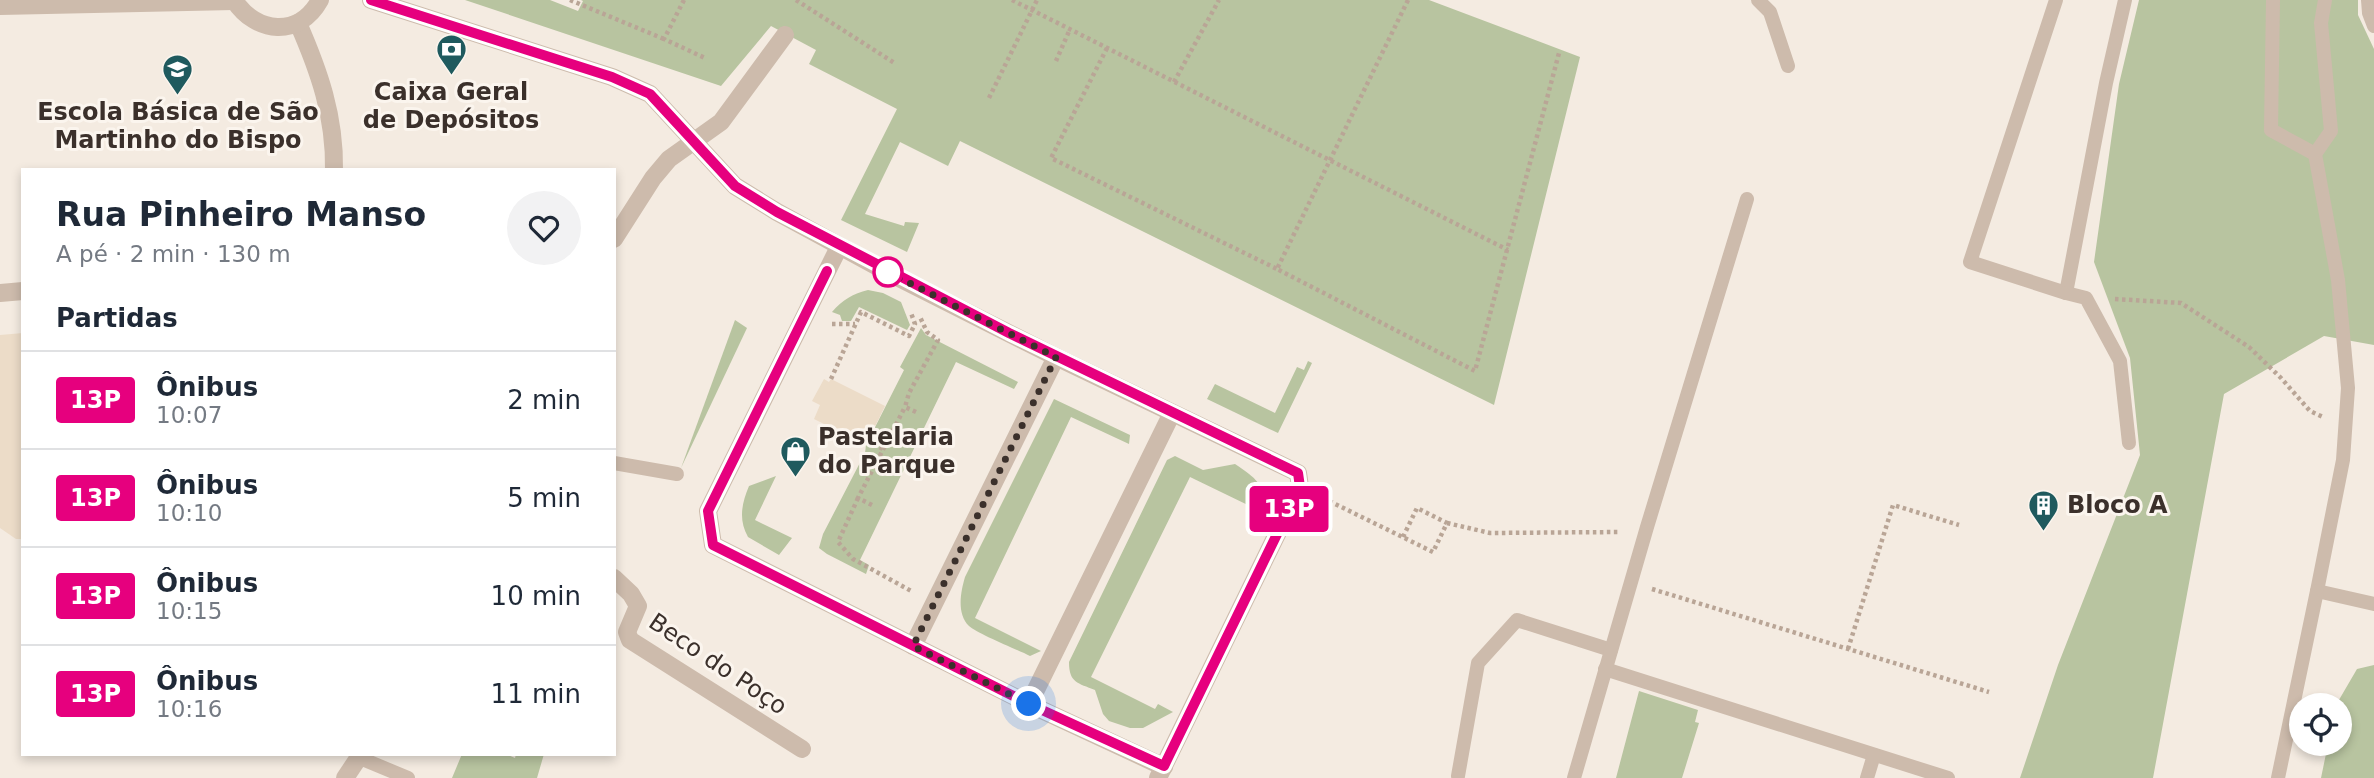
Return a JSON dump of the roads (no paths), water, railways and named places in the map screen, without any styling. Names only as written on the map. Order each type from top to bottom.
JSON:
[{"type":"street","points":[[0,6],[234,0],[243,13],[255,22],[269,27],[283,27],[298,23],[308,16],[320,0]]},
{"type":"street","points":[[370,0],[612,77],[650,94],[735,186],[839,247],[1056,357],[1298,473],[1300,487],[1161,772],[713,545],[708,511],[839,247]]},
{"type":"street","points":[[298,23],[318,68],[329,107],[334,168]]},
{"type":"street","points":[[616,236],[653,178],[669,159],[721,122],[785,35]]},
{"type":"street","points":[[0,293],[21,291]]},
{"type":"street","points":[[913,646],[1056,357]]},
{"type":"street","points":[[1029,704],[1172,413]]},
{"type":"street","name":"Beco do Poço","points":[[616,580],[631,594],[638,606],[628,632],[630,640],[802,749]]},
{"type":"street","points":[[345,778],[361,756]]},
{"type":"lane","points":[[1758,0],[1770,12],[1788,66]]},
{"type":"lane","points":[[2056,0],[1970,262],[2086,298],[2120,361],[2129,443]]},
{"type":"lane","points":[[2066,293],[2106,83],[2125,0]]},
{"type":"lane","points":[[2273,0],[2271,131],[2315,154]]},
{"type":"lane","points":[[2278,778],[2343,460],[2348,388],[2339,280],[2315,154],[2331,131],[2321,23],[2325,0]]},
{"type":"lane","points":[[2368,0],[2374,26]]},
{"type":"lane","points":[[1574,778],[1747,199]]},
{"type":"lane","points":[[616,463],[677,474]]},
{"type":"lane","points":[[2317,591],[2374,604]]},
{"type":"lane","points":[[1458,776],[1478,663],[1517,620],[1611,650]]},
{"type":"lane","points":[[1605,669],[1948,778]]},
{"type":"lane","points":[[1867,778],[1874,755]]},
{"type":"lane","points":[[361,756],[408,778]]},
{"type":"place","name":"Caixa Geral de Depósitos","points":[[451,77]]},
{"type":"place","name":"Escola Básica de São Martinho do Bispo","points":[[178,97]]},
{"type":"place","name":"Pastelaria do Parque","points":[[795,478]]},
{"type":"place","name":"Bloco A","points":[[2044,532]]}]
